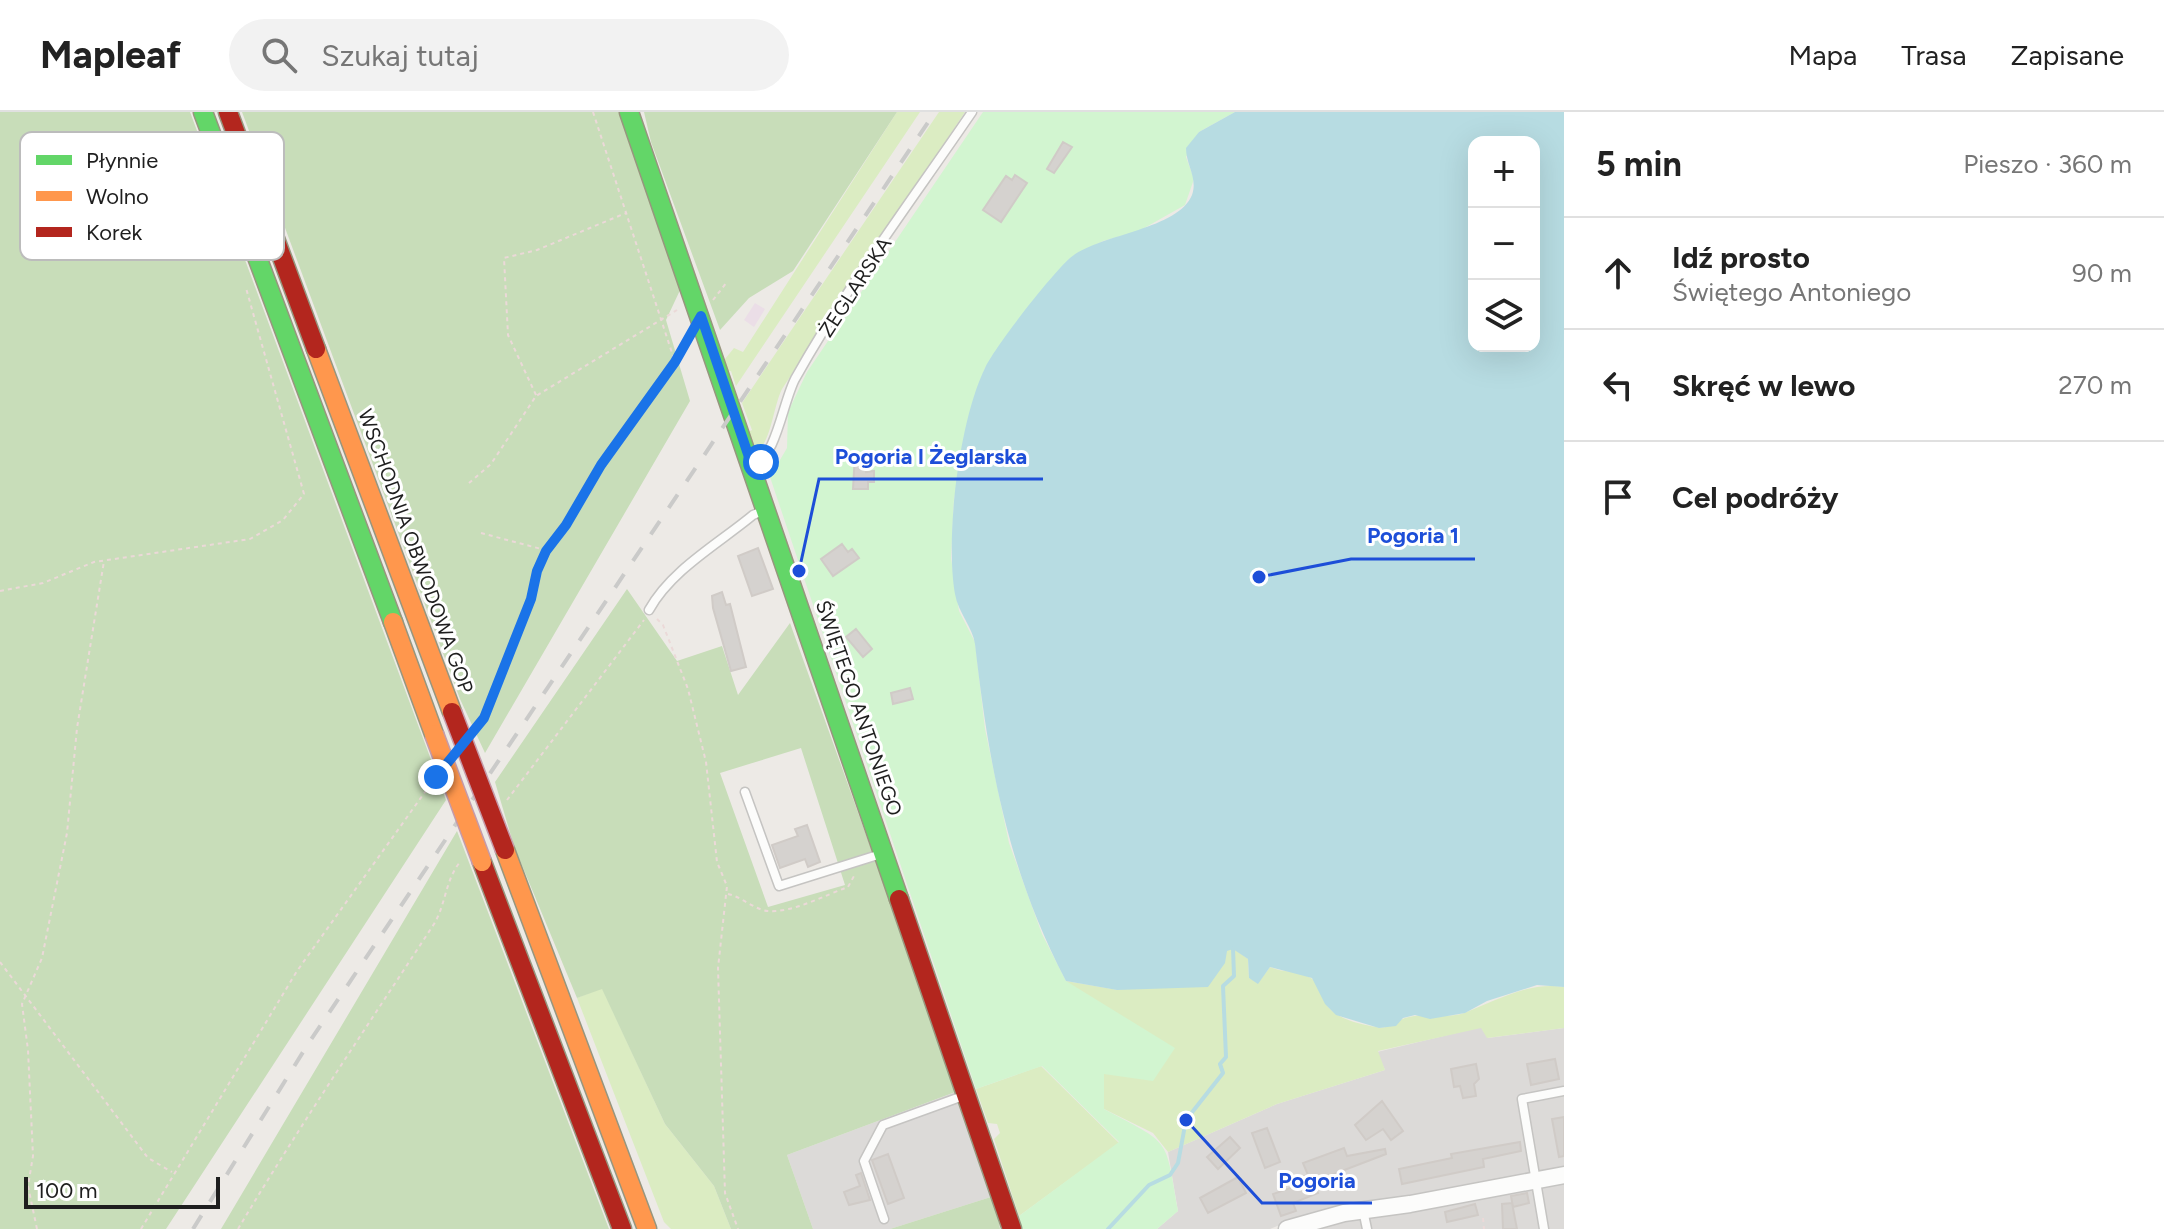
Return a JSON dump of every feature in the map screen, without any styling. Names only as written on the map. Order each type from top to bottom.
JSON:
[{"type":"main road","points":[[203,112],[211,132]]},
{"type":"main road","name":"WSCHODNIA OBWODOWA GOP","points":[[228,112],[235,132]]},
{"type":"main road","name":"ŚWIĘTEGO ANTONIEGO","points":[[629,112],[969,1094],[1012,1229]]},
{"type":"main road","points":[[259,260],[434,734],[474,857],[622,1229]]},
{"type":"main road","name":"WSCHODNIA OBWODOWA GOP","points":[[283,260],[647,1229]]},
{"type":"street","points":[[1287,1229],[1363,1209],[1564,1175]]},
{"type":"lane","name":"ŻEGLARSKA","points":[[752,466],[764,461],[770,451],[786,397],[820,339],[972,112]]},
{"type":"lane","points":[[649,610],[678,573],[753,515],[767,509]]},
{"type":"lane","points":[[745,792],[779,886],[886,853]]},
{"type":"lane","points":[[1544,1229],[1522,1099],[1564,1091]]},
{"type":"lane","points":[[884,1219],[864,1161],[883,1125],[969,1094]]},
{"type":"lane","points":[[1363,1209],[1367,1229]]},
{"type":"path","points":[[593,112],[675,362]]},
{"type":"path","points":[[536,396],[508,335],[504,258],[537,250],[626,213]]},
{"type":"path","points":[[0,591],[43,583],[104,561],[250,539],[283,520],[304,494],[279,396],[245,290],[263,271]]},
{"type":"path","points":[[469,483],[491,464],[536,396],[661,320],[698,308],[727,282]]},
{"type":"path","points":[[474,730],[488,710],[546,551],[566,525],[601,465],[675,362],[698,308]]},
{"type":"path","points":[[481,533],[546,551]]},
{"type":"path","points":[[37,1229],[28,1186],[33,1156],[28,1050],[22,1004],[42,958],[67,833],[77,728],[104,561]]},
{"type":"path","points":[[504,804],[649,610],[663,625],[688,689],[706,762],[717,862],[724,874],[726,894],[718,968],[725,1193],[738,1229]]},
{"type":"path","points":[[141,1229],[297,971],[436,777]]},
{"type":"path","points":[[238,1229],[292,1138],[437,919],[448,877],[474,857]]},
{"type":"path","points":[[726,894],[742,897],[765,911],[779,910],[848,887],[854,877],[853,863]]},
{"type":"path","points":[[0,962],[148,1158],[173,1172]]},
{"type":"path","points":[[1483,1218],[1484,1229]]},
{"type":"shaded area","points":[[755,303],[765,309],[754,327],[744,320]]},
{"type":"shaded area","points":[[1481,1027],[1488,1038],[1564,1028],[1564,1229],[1312,1229],[1299,1217],[1270,1229],[1157,1229],[1178,1211],[1168,1152],[1277,1104],[1385,1070],[1377,1052]]},
{"type":"shaded area","points":[[958,1091],[994,1196],[890,1229],[813,1229],[787,1155]]},
{"type":"green space","points":[[0,112],[190,112],[197,132],[20,132],[20,260],[245,260],[446,800],[166,1229],[0,1229]]},
{"type":"green space","points":[[242,112],[620,112],[682,286],[666,320],[690,401],[485,753],[460,699],[284,225],[284,132],[249,132]]},
{"type":"green space","points":[[644,112],[897,112],[793,271],[749,298],[720,330],[651,142]]},
{"type":"green space","points":[[897,112],[920,112],[736,386],[731,371],[726,372],[725,359],[734,348],[743,352]]},
{"type":"green space","points":[[939,112],[965,112],[782,389],[764,444],[760,449],[754,447],[748,432],[752,430],[742,403]]},
{"type":"green space","points":[[983,112],[1235,112],[1199,132],[1186,157],[1194,179],[1185,205],[1139,231],[1103,241],[1069,259],[1003,341],[985,368],[972,407],[954,499],[951,558],[959,611],[975,642],[985,729],[1009,843],[1042,934],[1066,981],[1175,1048],[1153,1081],[1104,1074],[1104,1109],[1153,1137],[1167,1155],[1178,1211],[1157,1229],[1022,1229],[1019,1216],[1119,1142],[1042,1066],[976,1089],[770,477],[787,448],[788,412],[807,372]]},
{"type":"green space","points":[[627,589],[677,661],[722,646],[738,695],[790,623],[958,1091],[787,1155],[813,1229],[731,1229],[714,1186],[665,1124],[602,989],[577,998],[514,846],[495,782]],"holes":[[[801,748],[845,885],[768,907],[720,773]]]},
{"type":"green space","points":[[457,831],[609,1229],[221,1229]]},
{"type":"green space","points":[[1233,948],[1248,959],[1249,978],[1258,983],[1270,967],[1306,975],[1317,983],[1330,1009],[1362,1024],[1381,1028],[1409,1017],[1457,1015],[1525,989],[1551,986],[1564,987],[1564,1028],[1487,1038],[1481,1028],[1378,1051],[1385,1070],[1277,1104],[1168,1152],[1153,1133],[1104,1109],[1104,1073],[1066,981],[1118,990]]},
{"type":"green space","points":[[602,988],[665,1124],[714,1186],[731,1229],[671,1229],[664,1222],[577,998]]},
{"type":"green space","points":[[1041,1066],[1119,1143],[1019,1216],[994,1139],[1000,1133],[997,1124],[988,1123],[976,1089]]},
{"type":"green space","points":[[994,1196],[1000,1229],[890,1229]]},
{"type":"water","points":[[1235,112],[1564,112],[1564,987],[1537,985],[1487,1001],[1465,1013],[1430,1019],[1415,1015],[1403,1018],[1396,1026],[1379,1028],[1336,1015],[1325,1004],[1312,978],[1270,967],[1258,984],[1249,978],[1248,959],[1233,949],[1227,951],[1225,963],[1208,987],[1117,990],[1066,981],[1046,940],[1015,858],[1004,817],[987,733],[974,638],[955,594],[952,570],[953,511],[961,448],[976,391],[991,357],[1061,267],[1083,250],[1155,224],[1184,207],[1193,189],[1186,148],[1199,132]]},
{"type":"building","points":[[1063,142],[1072,147],[1054,173],[1047,169]]},
{"type":"building","points":[[1015,175],[1027,183],[1001,222],[983,210],[1006,176],[1012,180]]},
{"type":"building","points":[[855,454],[867,454],[866,472],[874,471],[874,482],[868,482],[868,489],[853,489]]},
{"type":"building","points":[[842,544],[848,552],[852,549],[859,558],[833,576],[821,559]]},
{"type":"building","points":[[758,548],[773,589],[752,596],[738,556]]},
{"type":"building","points":[[722,592],[726,605],[730,604],[746,667],[731,671],[713,608],[712,596]]},
{"type":"building","points":[[856,629],[872,649],[863,657],[846,637]]},
{"type":"building","points":[[910,688],[913,699],[893,704],[891,693]]},
{"type":"building","points":[[807,825],[820,862],[808,867],[805,859],[780,868],[772,845],[798,836],[795,829]]},
{"type":"building","points":[[1555,1059],[1559,1079],[1531,1085],[1527,1064]]},
{"type":"building","points":[[1476,1064],[1479,1079],[1474,1084],[1476,1096],[1463,1098],[1460,1086],[1454,1087],[1451,1069]]},
{"type":"building","points":[[1382,1101],[1403,1131],[1391,1140],[1383,1129],[1366,1140],[1355,1125]]},
{"type":"building","points":[[1564,1117],[1564,1156],[1559,1157],[1552,1119]]},
{"type":"building","points":[[1267,1128],[1280,1162],[1265,1168],[1252,1133]]},
{"type":"building","points":[[1230,1137],[1240,1148],[1218,1169],[1207,1157]]},
{"type":"building","points":[[1520,1142],[1521,1151],[1483,1159],[1484,1167],[1402,1184],[1399,1169],[1452,1158],[1451,1154]]},
{"type":"building","points":[[1344,1148],[1347,1156],[1385,1149],[1386,1154],[1313,1182],[1318,1193],[1293,1203],[1296,1211],[1281,1216],[1273,1194],[1299,1185],[1297,1179],[1308,1175],[1303,1163]]},
{"type":"building","points":[[888,1154],[904,1198],[888,1204],[872,1160]]},
{"type":"building","points":[[861,1173],[870,1200],[849,1205],[844,1192],[860,1186],[856,1175]]},
{"type":"building","points":[[1238,1177],[1246,1193],[1208,1213],[1200,1198]]},
{"type":"building","points":[[1527,1193],[1529,1203],[1513,1207],[1511,1196]]},
{"type":"building","points":[[1512,1203],[1517,1229],[1503,1229],[1502,1204]]},
{"type":"building","points":[[1475,1204],[1478,1215],[1447,1222],[1445,1212]]},
{"type":"waterway","points":[[1108,1229],[1149,1185],[1170,1175],[1178,1163],[1186,1120],[1223,1073],[1220,1064],[1226,1057],[1223,986],[1234,976],[1233,948]]},
{"type":"railway","points":[[193,1229],[308,1044],[935,112]]},
{"type":"traffic: fast","points":[[203,112],[210,132]]},
{"type":"traffic: fast","points":[[629,112],[899,899]]},
{"type":"traffic: fast","points":[[258,260],[393,622]]},
{"type":"traffic: slow","points":[[316,349],[452,712]]},
{"type":"traffic: slow","points":[[393,622],[434,734]]},
{"type":"traffic: slow","points":[[434,734],[482,862]]},
{"type":"traffic: slow","points":[[505,850],[647,1229]]},
{"type":"traffic: jam","points":[[228,112],[235,132]]},
{"type":"traffic: jam","points":[[283,260],[316,349]]},
{"type":"traffic: jam","points":[[452,712],[505,850]]},
{"type":"traffic: jam","points":[[482,862],[622,1229]]},
{"type":"traffic: jam","points":[[899,899],[1012,1229]]},
{"type":"place","name":"Pogoria I Żeglarska","points":[[799,571]]},
{"type":"place","name":"Pogoria 1","points":[[1259,577]]},
{"type":"place","name":"Pogoria","points":[[1186,1120]]},
{"type":"route","points":[[436,777],[484,718],[531,599],[537,571],[546,551],[566,525],[601,465],[675,362],[701,316],[752,466],[761,462]]}]
